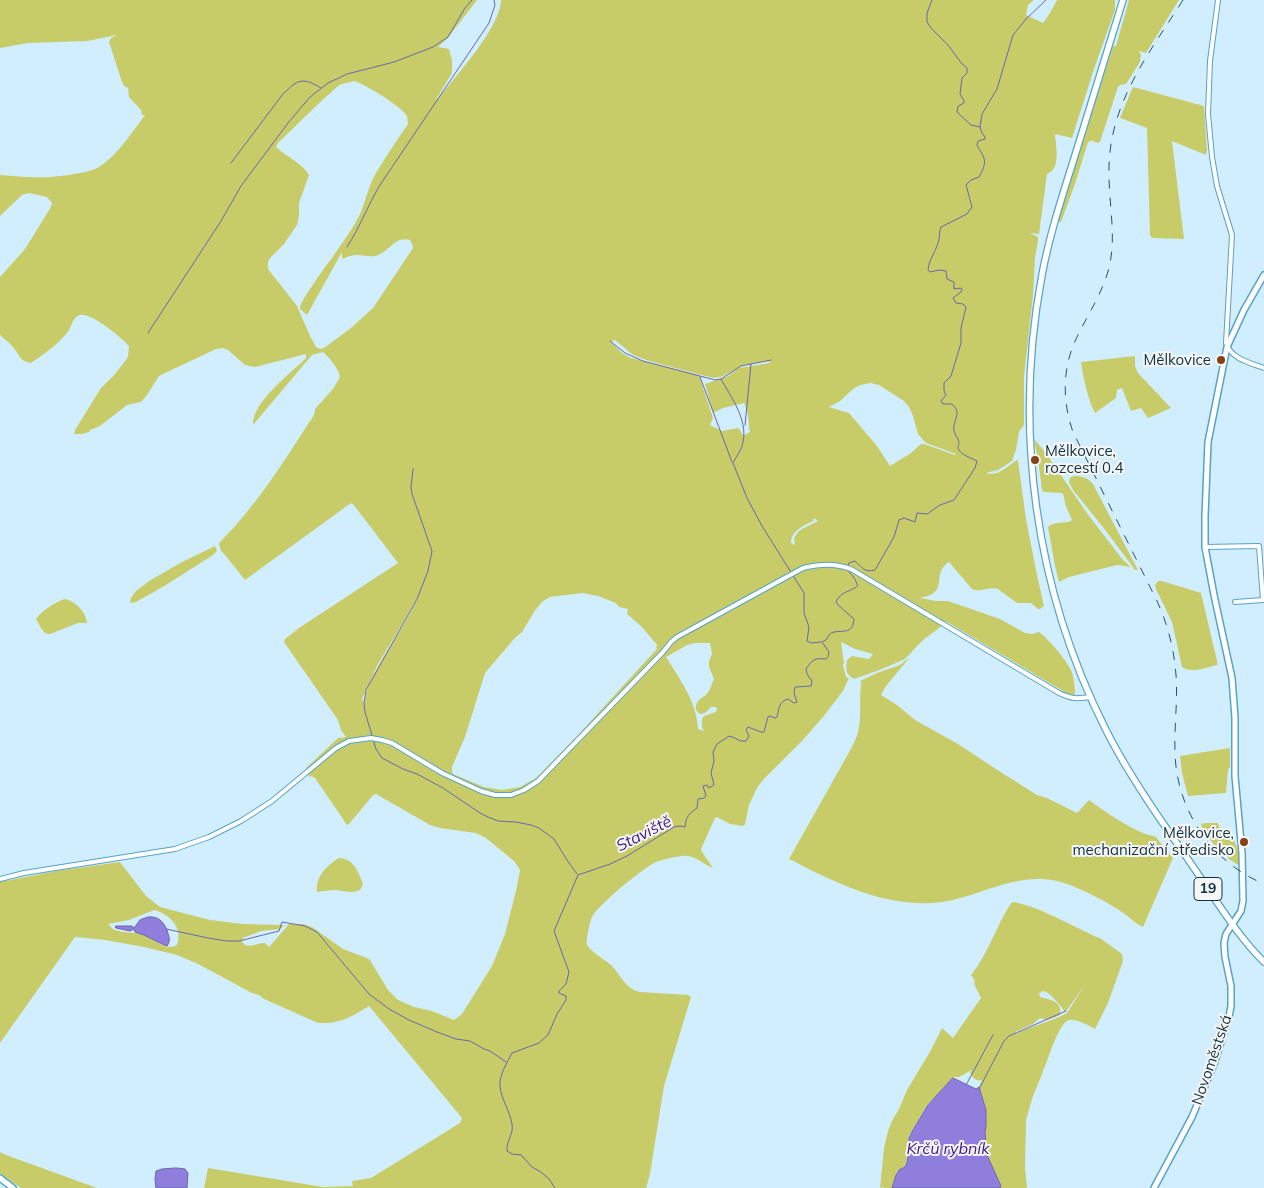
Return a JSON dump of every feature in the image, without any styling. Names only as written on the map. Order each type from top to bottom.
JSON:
[{"type":"main road","name":"19","points":[[1123,0],[1060,204],[1050,241],[1037,306],[1029,381],[1029,436],[1032,478],[1041,539],[1051,585],[1073,654],[1106,730],[1135,782],[1232,924],[1264,962]]},
{"type":"street","points":[[1218,0],[1210,61],[1208,114],[1217,186],[1232,235],[1226,343],[1227,347],[1237,358],[1264,368]]},
{"type":"street","name":"Novoměstská","points":[[1154,1188],[1192,1117],[1214,1064],[1231,1006],[1224,943],[1226,934],[1239,915],[1243,901],[1242,853],[1235,776],[1236,718],[1232,678],[1205,547],[1204,516],[1208,442],[1227,347],[1244,310],[1264,275]]},
{"type":"street","points":[[1205,547],[1259,546],[1263,600],[1235,602]]},
{"type":"street","points":[[0,879],[24,873],[175,849],[209,837],[241,821],[272,801],[336,748],[349,740],[362,738],[382,740],[442,773],[481,791],[495,794],[511,794],[524,790],[538,781],[677,637],[803,568],[822,564],[840,565],[851,569],[1059,693],[1070,698],[1090,696]]},
{"type":"street","points":[[0,1178],[14,1188]]},
{"type":"green space","points":[[0,0],[477,0],[447,39],[438,47],[449,49],[452,60],[452,73],[434,103],[485,39],[499,11],[501,0],[1034,0],[1028,5],[1026,15],[1043,23],[1057,0],[1115,0],[1115,10],[1072,138],[1055,134],[1056,163],[1047,174],[1039,234],[1030,233],[1038,237],[1038,240],[1024,377],[1024,425],[1019,432],[1012,461],[998,470],[986,473],[995,474],[1018,461],[1026,519],[1044,606],[1038,609],[1031,603],[1017,603],[998,589],[972,589],[949,562],[941,570],[936,591],[931,595],[920,598],[948,601],[1000,619],[1025,633],[1039,632],[1070,668],[1075,687],[1075,696],[1068,694],[947,622],[923,640],[905,659],[854,679],[847,671],[847,660],[852,656],[869,659],[873,654],[855,649],[841,642],[843,665],[846,677],[849,678],[843,691],[802,741],[757,788],[749,805],[743,826],[730,824],[717,817],[715,818],[701,849],[713,868],[691,856],[656,862],[621,887],[596,911],[590,922],[588,947],[612,966],[627,985],[640,992],[688,995],[691,997],[664,1086],[650,1174],[646,1188],[204,1188],[208,1168],[323,1187],[353,1186],[352,1181],[371,1178],[460,1123],[462,1118],[369,1006],[343,1020],[318,1023],[264,999],[198,964],[177,955],[144,947],[75,937],[0,1043],[0,882],[56,871],[120,862],[146,896],[160,907],[210,920],[243,924],[284,925],[281,929],[261,931],[243,938],[244,944],[249,946],[265,943],[269,947],[289,924],[303,924],[312,927],[343,949],[370,960],[388,990],[398,1000],[454,1020],[462,1014],[492,966],[505,934],[520,870],[514,861],[486,838],[476,833],[430,825],[376,794],[347,825],[315,778],[309,777],[306,768],[338,738],[346,737],[341,730],[338,720],[284,642],[285,639],[398,563],[353,504],[351,503],[245,580],[221,551],[220,542],[268,484],[312,418],[315,409],[333,389],[340,377],[336,367],[328,357],[323,352],[312,355],[253,425],[254,416],[265,398],[306,358],[306,354],[255,367],[245,365],[228,350],[223,348],[216,349],[159,376],[141,402],[127,405],[89,432],[74,434],[101,388],[128,357],[129,346],[106,326],[85,315],[77,316],[72,322],[69,331],[50,349],[31,363],[22,359],[0,335],[0,277],[25,249],[52,203],[47,197],[29,193],[22,195],[0,216],[0,175],[51,177],[96,169],[118,150],[145,115],[142,115],[141,110],[129,97],[128,88],[122,82],[109,42],[111,38],[117,35],[87,41],[28,43],[0,48]],"holes":[[[354,81],[366,86],[404,112],[407,116],[408,124],[369,187],[361,212],[309,291],[301,304],[301,309],[307,315],[342,252],[342,259],[356,255],[376,256],[400,240],[405,239],[410,240],[413,248],[373,308],[351,328],[320,349],[316,347],[310,336],[297,306],[268,269],[268,262],[297,225],[299,203],[309,175],[276,147],[338,86]],[[615,340],[633,355],[649,361],[713,378],[721,377],[744,365],[770,361],[769,363],[739,368],[728,376],[705,384],[713,413],[723,408],[744,403],[748,413],[750,432],[745,435],[738,428],[722,431],[710,425],[713,418],[699,375],[631,358],[622,353],[611,342]],[[871,383],[879,385],[904,401],[913,416],[918,434],[926,443],[956,454],[921,444],[911,453],[890,466],[877,446],[849,413],[829,407],[860,385]],[[814,518],[818,521],[798,532],[794,538],[795,545],[791,543],[795,532],[813,521]],[[583,593],[616,603],[619,607],[628,609],[627,614],[641,626],[658,646],[578,735],[536,778],[520,787],[502,790],[484,787],[453,774],[452,767],[465,737],[485,673],[522,632],[543,601],[550,597]],[[419,594],[406,620],[373,676],[365,696],[365,704],[362,699],[378,664],[404,621]],[[710,643],[712,654],[709,667],[714,679],[707,694],[698,701],[696,710],[700,714],[705,713],[711,707],[717,708],[716,712],[704,716],[702,719],[704,731],[698,729],[691,700],[666,657],[687,645]],[[154,910],[170,918],[174,923],[178,933],[177,945],[173,947],[165,946],[145,935],[117,931],[108,924],[129,920]]]},
{"type":"green space","points":[[1129,0],[1179,0],[1146,53],[1139,51],[1141,55],[1140,62],[1126,84],[1118,87],[1100,142],[1097,143],[1091,140],[1088,142],[1061,222],[1058,222],[1113,46],[1116,46]]},
{"type":"green space","points":[[1133,87],[1204,106],[1206,155],[1172,141],[1184,239],[1152,238],[1150,235],[1147,128],[1120,118]]},
{"type":"green space","points":[[1135,356],[1135,366],[1138,373],[1171,408],[1148,418],[1141,408],[1131,411],[1122,388],[1117,390],[1116,398],[1095,413],[1086,388],[1081,362]]},
{"type":"green space","points":[[1035,440],[1089,516],[1123,560],[1131,567],[1117,565],[1069,577],[1059,582],[1048,527],[1072,520],[1062,493],[1044,492],[1042,490]]},
{"type":"green space","points":[[1073,476],[1084,477],[1093,484],[1138,570],[1135,570],[1073,490],[1069,482]]},
{"type":"green space","points":[[215,546],[217,551],[213,555],[166,585],[136,602],[130,603],[136,591],[149,581]]},
{"type":"green space","points":[[1158,581],[1201,593],[1218,665],[1195,670],[1182,667],[1172,622],[1156,589],[1155,585]]},
{"type":"green space","points":[[66,599],[80,608],[85,615],[87,623],[78,623],[50,634],[45,633],[36,619],[50,607]]},
{"type":"green space","points":[[910,657],[881,695],[915,720],[958,744],[1037,795],[1077,813],[1089,800],[1140,832],[1155,836],[1173,858],[1143,927],[1118,909],[1083,890],[1057,881],[1024,880],[947,901],[931,903],[902,902],[874,896],[846,886],[789,859],[856,738],[860,720],[860,690],[862,684],[860,681],[900,665]]},
{"type":"green space","points":[[1230,748],[1230,767],[1228,770],[1226,793],[1188,796],[1180,756]]},
{"type":"green space","points":[[1218,823],[1221,833],[1231,833],[1240,855],[1239,865],[1223,854],[1206,835],[1201,824]]},
{"type":"green space","points":[[339,858],[348,860],[355,866],[363,884],[360,890],[351,892],[328,890],[317,892],[320,876],[330,864]]},
{"type":"green space","points":[[1012,902],[1047,913],[1100,938],[1122,954],[1123,961],[1108,1003],[1095,1029],[1079,1021],[1069,1020],[1061,1027],[1054,1042],[1033,1096],[1026,1120],[1025,1168],[1027,1188],[1000,1188],[1001,1186],[987,1155],[985,1133],[986,1110],[979,1087],[982,1080],[974,1078],[970,1073],[972,1070],[959,1077],[954,1077],[927,1105],[909,1136],[907,1159],[904,1167],[897,1171],[892,1188],[880,1188],[884,1148],[893,1119],[942,1028],[953,1038],[981,998],[971,975],[983,958]],"holes":[[[1086,983],[1067,1013],[1017,1034],[1015,1032],[1033,1024],[1040,1018],[1047,1020],[1060,1015],[1058,1004],[1052,1000],[1040,997],[1039,993],[1043,991],[1049,994],[1058,1003],[1065,1012]]]},
{"type":"green space","points":[[0,1152],[97,1188],[21,1188],[0,1173]]},
{"type":"water","points":[[148,917],[157,918],[164,924],[169,938],[167,946],[135,932],[134,929],[130,931],[115,927],[132,926],[134,928],[140,920]]},
{"type":"water","name":"Krčů rybník","points":[[953,1078],[976,1089],[979,1087],[986,1110],[985,1133],[987,1155],[1001,1186],[1000,1188],[892,1188],[896,1175],[899,1170],[905,1167],[907,1162],[909,1138],[913,1130],[928,1105]]},
{"type":"water","points":[[177,1168],[185,1169],[188,1173],[187,1188],[156,1188],[156,1171]]},
{"type":"waterway","points":[[148,333],[221,221],[241,186],[310,97],[328,83],[347,74],[394,62],[433,47],[448,37],[465,8],[472,0]]},
{"type":"waterway","points":[[347,247],[380,185],[489,23],[495,5],[494,0]]},
{"type":"waterway","name":"Staviště","points":[[555,1188],[549,1179],[532,1167],[521,1155],[512,1154],[507,1151],[512,1124],[502,1096],[500,1082],[512,1053],[539,1043],[548,1035],[557,1014],[566,1000],[566,996],[559,993],[559,991],[566,984],[569,972],[554,931],[578,875],[627,856],[674,827],[685,827],[688,816],[697,808],[698,799],[706,796],[703,786],[707,785],[709,788],[714,785],[711,773],[714,761],[713,752],[717,744],[729,736],[740,741],[746,741],[749,736],[746,730],[748,727],[764,732],[768,717],[777,717],[780,706],[785,700],[797,702],[794,693],[795,687],[811,686],[812,681],[806,669],[814,660],[826,659],[828,657],[829,652],[822,642],[832,633],[849,630],[852,626],[854,619],[836,602],[843,593],[858,585],[848,570],[849,563],[855,561],[866,570],[875,570],[894,537],[899,520],[904,518],[915,522],[917,513],[927,514],[940,505],[954,500],[975,468],[977,461],[964,455],[958,449],[959,442],[954,431],[957,411],[952,404],[943,404],[941,401],[946,395],[944,383],[951,376],[961,343],[961,328],[966,307],[963,304],[956,303],[953,298],[962,289],[954,289],[954,282],[947,279],[946,271],[930,272],[928,270],[938,243],[941,227],[967,214],[972,207],[966,185],[971,180],[979,177],[984,167],[984,157],[977,145],[978,141],[985,139],[985,137],[980,127],[971,125],[957,112],[958,106],[964,103],[960,94],[962,78],[967,73],[967,68],[927,22],[927,13],[932,0]]},
{"type":"waterway","points":[[980,127],[982,114],[997,89],[1013,35],[1026,19],[1046,0]]},
{"type":"waterway","points":[[231,163],[283,94],[293,85],[305,81],[321,88]]},
{"type":"waterway","points":[[610,341],[625,353],[643,361],[715,380],[721,379],[738,409],[743,425],[742,445],[733,463],[747,498],[762,526],[804,593],[804,613],[809,627],[807,641],[811,643],[821,642]]},
{"type":"waterway","points":[[721,379],[741,366],[771,360]]},
{"type":"waterway","points":[[745,425],[751,364]]},
{"type":"waterway","points":[[700,377],[732,462]]},
{"type":"waterway","points":[[413,469],[412,494],[432,551],[428,571],[417,599],[366,690],[365,712],[376,749],[382,758],[443,788],[488,817],[498,821],[516,822],[539,828],[554,839],[577,874]]},
{"type":"waterway","points":[[166,929],[208,938],[239,941],[279,931],[282,922],[305,926],[317,932],[369,994],[389,1009],[437,1032],[456,1039],[470,1041],[506,1062]]},
{"type":"waterway","points":[[979,1089],[1004,1041],[1009,1036],[1066,1011]]},
{"type":"waterway","points":[[966,1085],[993,1035]]},
{"type":"railway","points":[[1183,0],[1145,59],[1124,99],[1116,121],[1111,143],[1109,167],[1112,231],[1109,268],[1099,295],[1072,348],[1066,372],[1065,396],[1073,432],[1157,601],[1167,628],[1174,656],[1176,675],[1175,752],[1182,794],[1200,831],[1213,848],[1228,862],[1264,884]]},
{"type":"place","name":"Mělkovice","points":[[1221,360]]},
{"type":"place","name":"Mělkovice, rozcestí 0.4","points":[[1035,460]]},
{"type":"place","name":"Mělkovice, mechanizační středisko","points":[[1244,842]]}]
